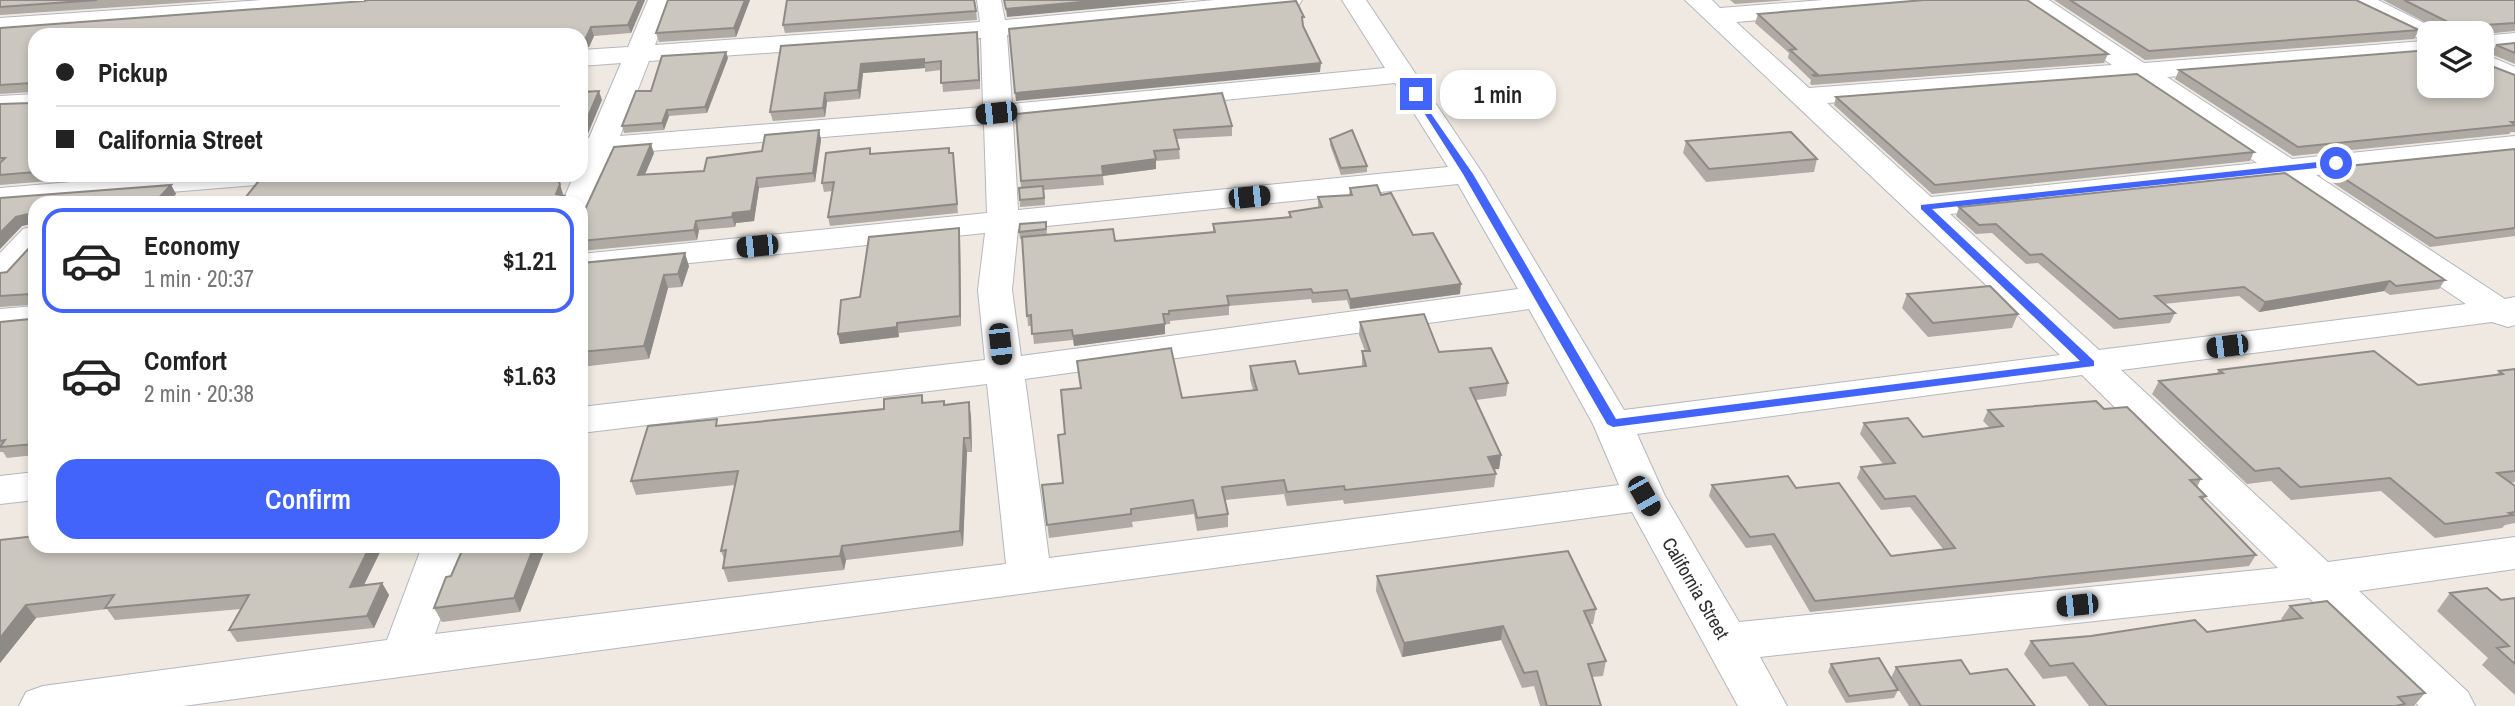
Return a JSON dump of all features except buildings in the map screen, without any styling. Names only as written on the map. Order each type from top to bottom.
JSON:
[{"type":"street","points":[[0,26],[255,4],[366,0]]},
{"type":"street","points":[[592,147],[641,52],[660,0]]},
{"type":"street","points":[[588,57],[992,15],[1290,0]]},
{"type":"street","name":"California Street","points":[[1354,0],[1468,174],[1613,424],[1644,496],[1763,706]]},
{"type":"street","points":[[1705,8],[1918,0]]},
{"type":"street","points":[[2032,0],[2510,313]]},
{"type":"street","points":[[2359,0],[2417,29]]},
{"type":"street","points":[[233,28],[255,4]]},
{"type":"street","points":[[1705,8],[1924,207],[2451,706]]},
{"type":"street","points":[[992,15],[1003,222],[995,290],[1030,578]]},
{"type":"street","points":[[2494,43],[2515,41]]},
{"type":"street","points":[[1801,97],[2417,50]]},
{"type":"street","points":[[2494,67],[2515,78]]},
{"type":"street","points":[[592,147],[913,122],[1403,74]]},
{"type":"street","points":[[0,104],[28,102]]},
{"type":"street","points":[[1924,207],[2515,145]]},
{"type":"street","points":[[588,263],[1468,174]]},
{"type":"street","points":[[0,197],[181,182]]},
{"type":"street","points":[[0,273],[28,243]]},
{"type":"street","points":[[588,419],[1003,370],[1538,298]]},
{"type":"street","points":[[1613,424],[2510,313]]},
{"type":"street","points":[[0,320],[28,318]]},
{"type":"street","points":[[0,490],[28,487]]},
{"type":"street","points":[[43,706],[404,656],[1030,578],[1644,496]]},
{"type":"street","points":[[404,656],[441,553]]},
{"type":"street","points":[[1726,642],[2319,580],[2515,554]]},
{"type":"route","points":[[1416,94],[1468,174],[1613,424],[2090,363],[1924,207],[2336,163]]}]
